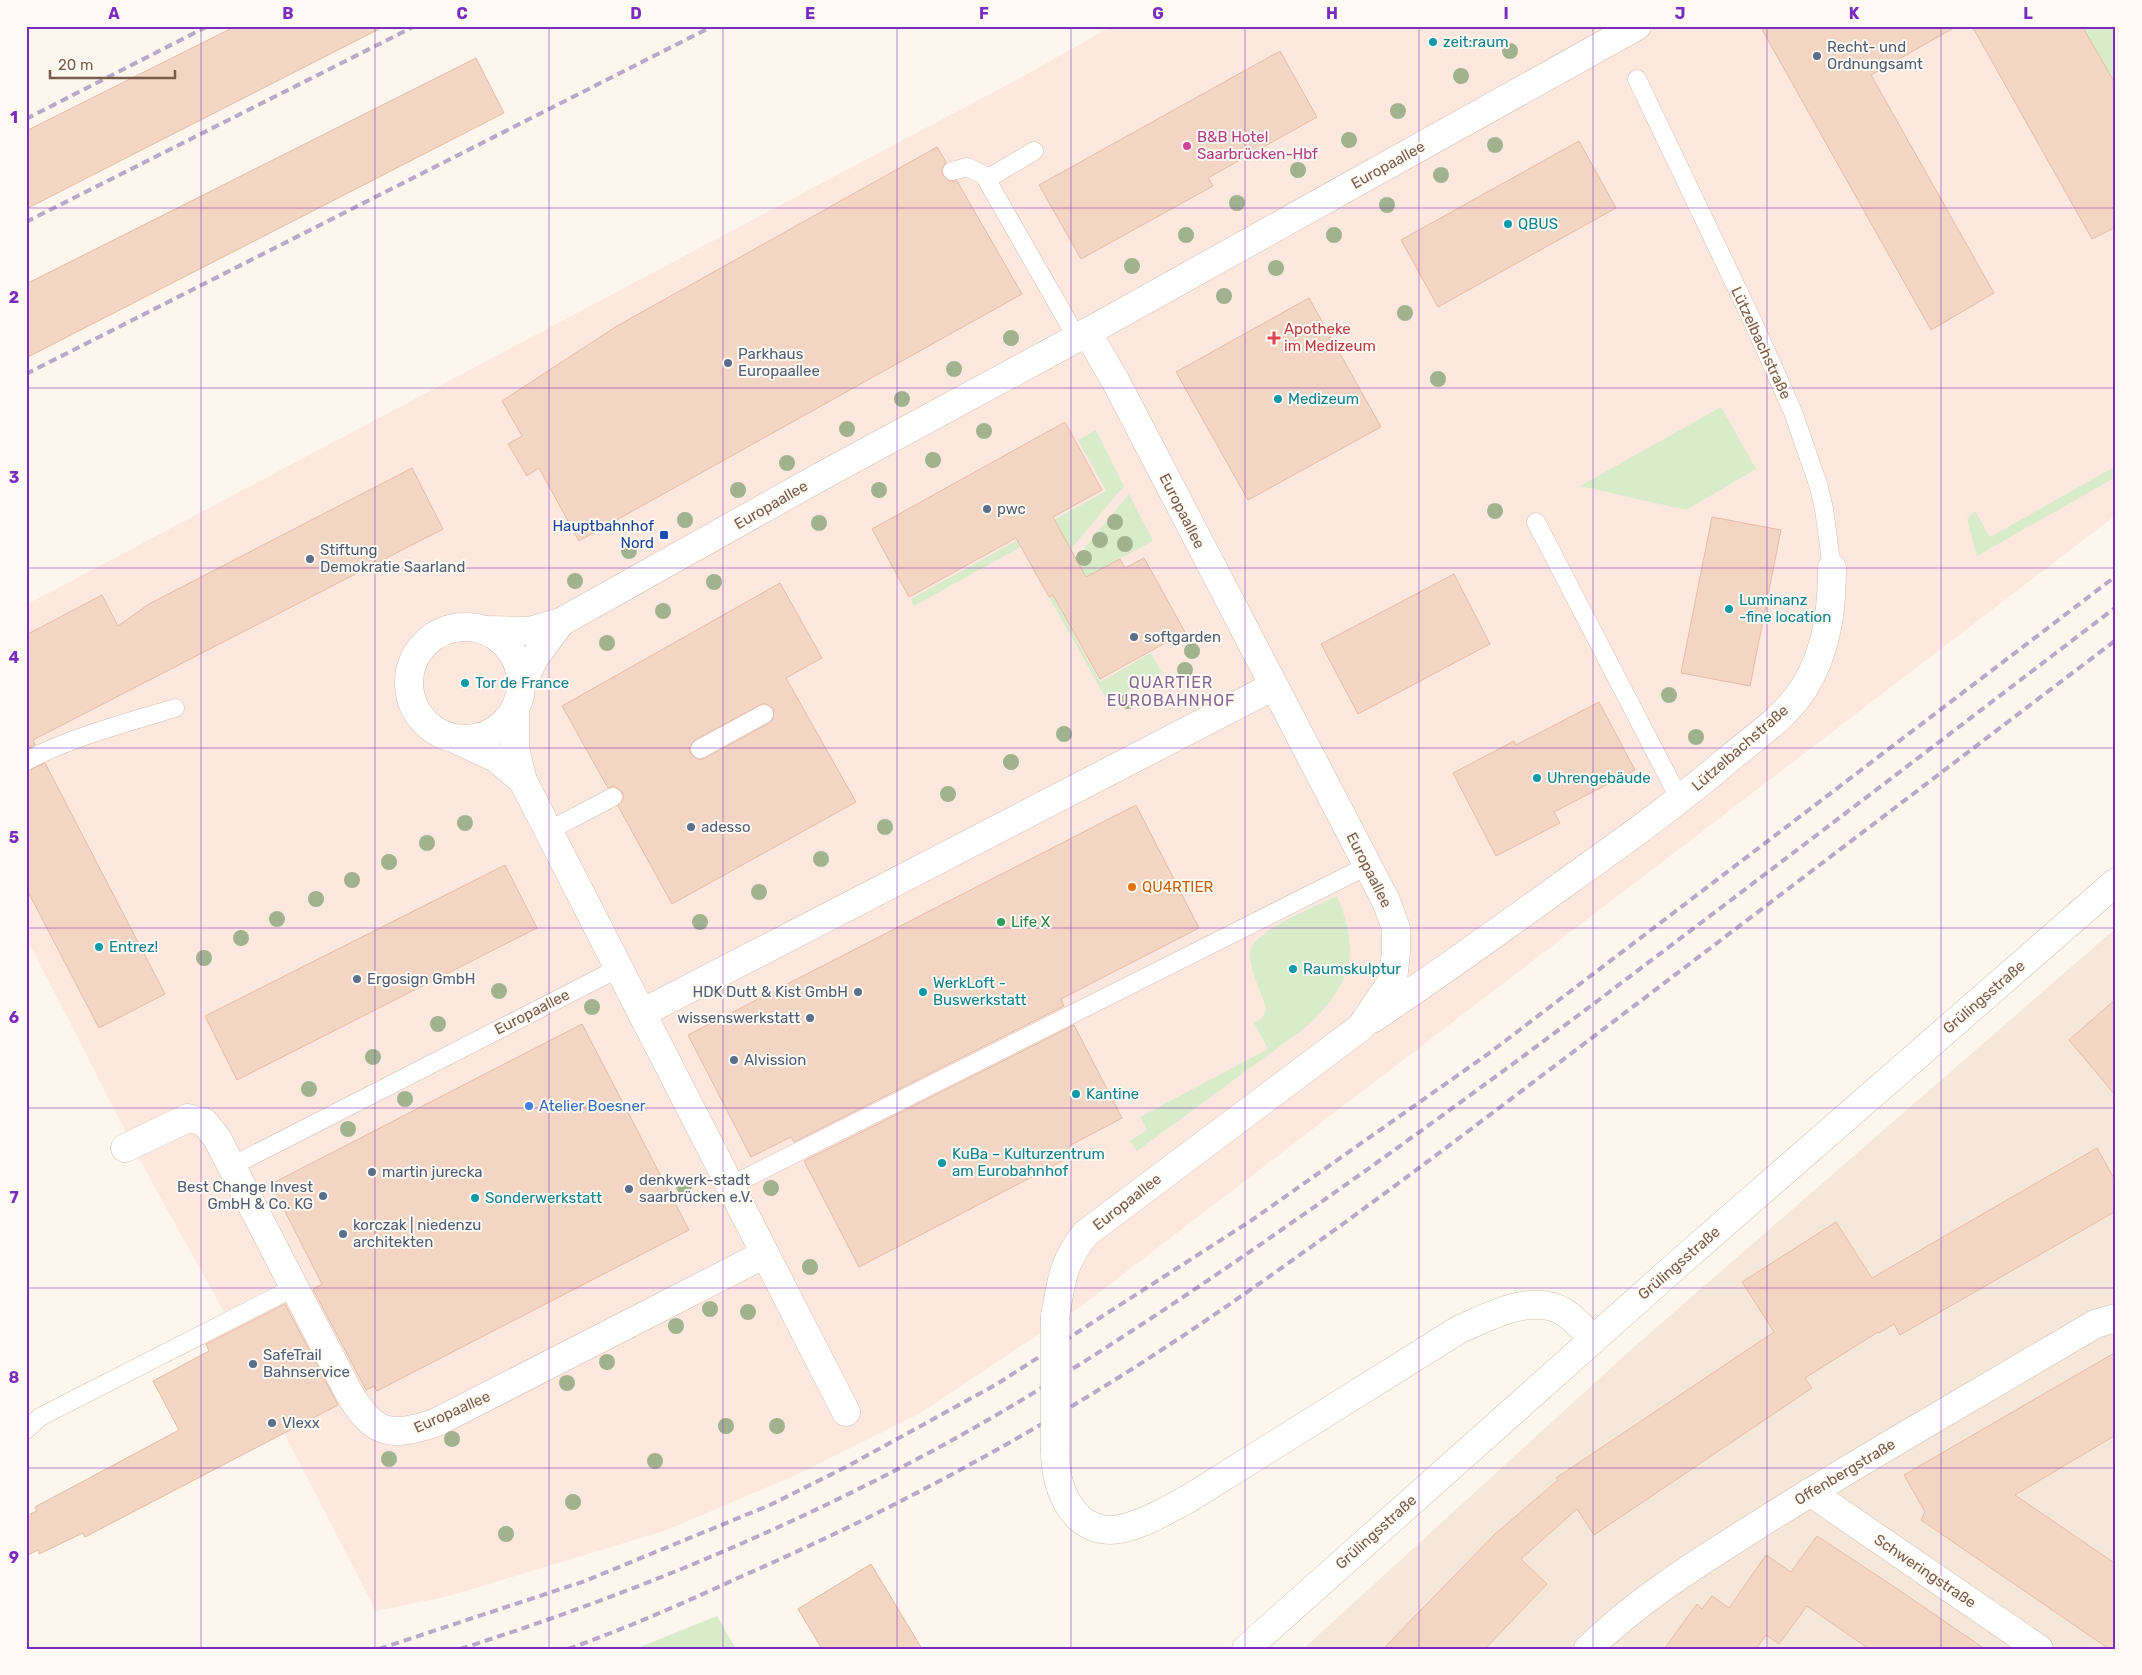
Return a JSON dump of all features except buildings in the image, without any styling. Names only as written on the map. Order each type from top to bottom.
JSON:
[{"type":"street","name":"Europaallee","points":[[484,630],[530,631],[561,622],[1637,26]]},
{"type":"street","name":"Europaallee","points":[[1082,335],[1274,686],[1386,901],[1396,928],[1396,952],[1393,980],[1361,1027],[1085,1234],[1069,1255],[1060,1282],[1055,1317],[1055,1464],[1064,1497],[1076,1517],[1103,1530],[1121,1529],[1150,1518],[1188,1499],[1460,1329],[1516,1306],[1543,1306],[1563,1312],[1594,1339]]},
{"type":"street","name":"Lützelbachstraße","points":[[1361,1027],[1448,968],[1680,800],[1783,713],[1802,690],[1816,668],[1826,637],[1832,608],[1832,568]]},
{"type":"street","name":"Europaallee","points":[[561,622],[534,657],[518,697],[515,748],[523,781],[846,1412]]},
{"type":"street","points":[[470,627],[484,630],[499,638],[510,650],[518,664],[518,697],[507,721],[496,730],[484,736],[455,739],[435,732],[419,717],[410,698],[409,677],[412,662],[419,650],[441,632],[470,627]]},
{"type":"street","points":[[642,1013],[1274,686]]},
{"type":"street","name":"Europaallee","points":[[455,739],[496,758],[523,781]]},
{"type":"street","name":"Grülingsstraße","points":[[1246,1649],[1594,1339],[2116,882]]},
{"type":"street","name":"Europaallee","points":[[125,1148],[188,1118],[204,1122],[217,1138],[359,1410],[384,1431],[406,1432],[435,1423],[765,1254]]},
{"type":"street","name":"Offenbergstraße","points":[[1588,1649],[1630,1611],[1665,1584],[1810,1492],[2095,1324],[2116,1318]]},
{"type":"street","name":"Schweringstraße","points":[[1810,1492],[2039,1649]]},
{"type":"lane","name":"Lützelbachstraße","points":[[1637,80],[1753,322],[1793,412],[1819,487],[1832,568]]},
{"type":"lane","points":[[987,179],[1034,151]]},
{"type":"lane","points":[[952,171],[967,166],[980,171],[987,179],[1082,335]]},
{"type":"lane","points":[[1536,522],[1680,800]]},
{"type":"lane","points":[[26,762],[42,753],[127,722],[175,708]]},
{"type":"lane","points":[[700,749],[764,714]]},
{"type":"lane","points":[[548,832],[613,797]]},
{"type":"lane","points":[[730,1186],[1367,866]]},
{"type":"lane","name":"Europaallee","points":[[232,1166],[619,968]]},
{"type":"lane","points":[[26,1430],[40,1417],[294,1287]]},
{"type":"shaded area","name":"QUARTIER EUROBAHNHOF","points":[[1112,26],[2116,26],[2116,515],[1084,1304],[919,1414],[798,1474],[667,1530],[449,1596],[376,1611],[284,1433],[332,1407],[270,1288],[224,1312],[149,1177],[26,937],[26,605],[1022,77]]},
{"type":"shaded area","points":[[2116,928],[2116,1649],[1303,1649],[1635,1346]]},
{"type":"green space","points":[[2082,26],[2116,26],[2116,85]]},
{"type":"green space","points":[[1721,407],[1756,469],[1686,510],[1580,486]]},
{"type":"green space","points":[[1096,430],[1124,486],[1071,549],[1059,556],[1046,533],[914,606],[911,599],[1106,491],[1078,440]]},
{"type":"green space","points":[[2116,466],[2116,477],[1977,556],[1967,519],[1975,511],[1990,537]]},
{"type":"green space","points":[[1129,494],[1153,541],[1095,572],[1100,580],[1057,604],[1100,682],[1151,653],[1162,673],[1108,702],[1049,597],[1086,577],[1076,558]]},
{"type":"green space","points":[[1337,896],[1349,935],[1350,952],[1348,967],[1334,997],[1306,1027],[1137,1151],[1130,1141],[1147,1130],[1140,1117],[1268,1049],[1254,1023],[1262,1018],[1266,1010],[1252,969],[1250,954],[1253,946],[1272,928]]},
{"type":"green space","points":[[717,1616],[736,1649],[635,1649]]},
{"type":"railway","points":[[26,119],[208,26]]},
{"type":"railway","points":[[26,222],[415,26]]},
{"type":"railway","points":[[26,374],[713,26]]},
{"type":"railway","points":[[379,1649],[585,1581],[770,1505],[848,1466],[997,1384],[1252,1220],[1488,1054],[2116,576]]},
{"type":"railway","points":[[460,1649],[628,1590],[791,1521],[845,1496],[942,1446],[1070,1371],[1235,1262],[1559,1030],[2116,607]]},
{"type":"railway","points":[[568,1649],[677,1606],[861,1521],[978,1460],[1150,1358],[1302,1253],[1494,1112],[2116,640]]},
{"type":"place","name":"zeit:raum","points":[[1433,42]]},
{"type":"place","name":"Recht- und Ordnungsamt","points":[[1817,56]]},
{"type":"place","name":"B&B Hotel Saarbrücken-Hbf","points":[[1187,146]]},
{"type":"place","name":"QBUS","points":[[1508,224]]},
{"type":"place","name":"Apotheke im Medizeum","points":[[1274,338]]},
{"type":"place","name":"Parkhaus Europaallee","points":[[728,363]]},
{"type":"place","name":"Medizeum","points":[[1278,399]]},
{"type":"place","name":"pwc","points":[[987,509]]},
{"type":"place","name":"Hauptbahnhof Nord","points":[[664,535]]},
{"type":"place","name":"Stiftung Demokratie Saarland","points":[[310,559]]},
{"type":"place","name":"Luminanz -fine location","points":[[1729,609]]},
{"type":"place","name":"softgarden","points":[[1134,637]]},
{"type":"place","name":"Tor de France","points":[[465,683]]},
{"type":"place","name":"Uhrengebäude","points":[[1537,778]]},
{"type":"place","name":"adesso","points":[[691,827]]},
{"type":"place","name":"QU4RTIER","points":[[1132,887]]},
{"type":"place","name":"Life X","points":[[1001,922]]},
{"type":"place","name":"Entrez!","points":[[99,947]]},
{"type":"place","name":"Raumskulptur","points":[[1293,969]]},
{"type":"place","name":"Ergosign GmbH","points":[[357,979]]},
{"type":"place","name":"HDK Dutt & Kist GmbH","points":[[858,992]]},
{"type":"place","name":"WerkLoft - Buswerkstatt","points":[[923,992]]},
{"type":"place","name":"wissenswerkstatt","points":[[810,1018]]},
{"type":"place","name":"Alvission","points":[[734,1060]]},
{"type":"place","name":"Kantine","points":[[1076,1094]]},
{"type":"place","name":"Atelier Boesner","points":[[529,1106]]},
{"type":"place","name":"KuBa – Kulturzentrum am Eurobahnhof","points":[[942,1163]]},
{"type":"place","name":"martin jurecka","points":[[372,1172]]},
{"type":"place","name":"denkwerk-stadt saarbrücken e.V.","points":[[629,1189]]},
{"type":"place","name":"Best Change Invest GmbH & Co. KG","points":[[323,1196]]},
{"type":"place","name":"Sonderwerkstatt","points":[[475,1198]]},
{"type":"place","name":"korczak | niedenzu architekten","points":[[343,1234]]},
{"type":"place","name":"SafeTrail Bahnservice","points":[[253,1364]]},
{"type":"place","name":"Vlexx","points":[[272,1423]]},
{"type":"district","name":"QUARTIER EUROBAHNHOF","points":[[1171,691]]}]
